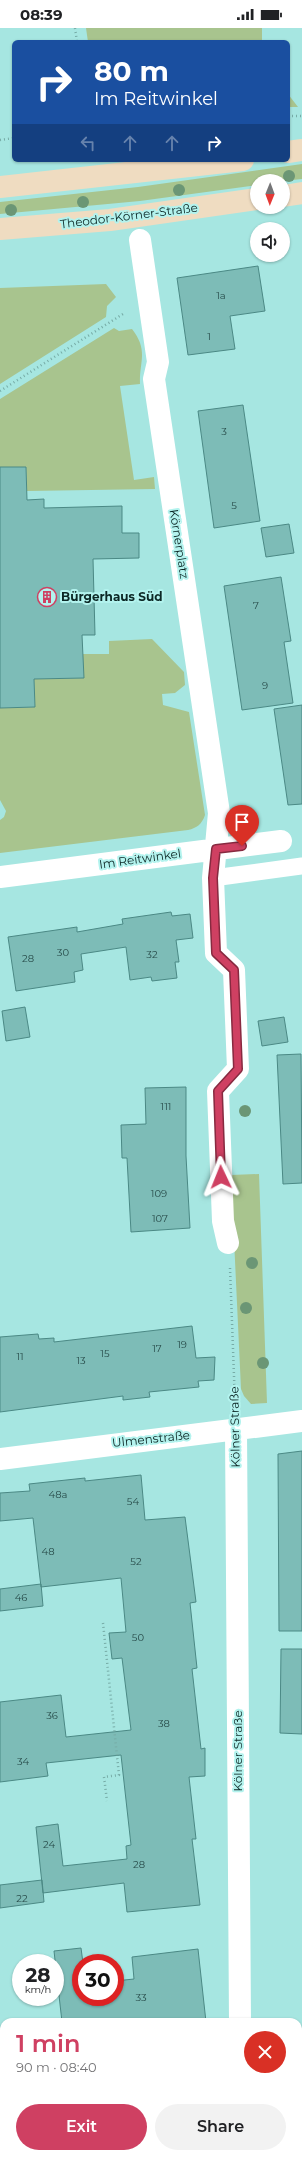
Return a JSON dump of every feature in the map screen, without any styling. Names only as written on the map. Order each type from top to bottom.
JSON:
[{"type":"main road","points":[[290,152],[302,150]]},
{"type":"main road","points":[[0,187],[225,162]]},
{"type":"main road","points":[[290,195],[302,193]]},
{"type":"main road","name":"Theodor-Körner-Straße","points":[[0,229],[110,220],[250,200]]},
{"type":"street","name":"Körnerplatz","points":[[140,240],[158,362],[154,379],[220,813],[216,849]]},
{"type":"street","name":"Im Reitwinkel","points":[[0,877],[281,841]]},
{"type":"street","points":[[216,849],[213,878],[216,953],[234,970],[238,1069],[218,1091],[223,1221],[228,1243]]},
{"type":"street","name":"Ulmenstraße","points":[[0,1459],[302,1421]]},
{"type":"street","name":"Kölner Straße","points":[[236,1430],[240,2018]]},
{"type":"lane","points":[[213,878],[302,866]]},
{"type":"path","points":[[75,28],[77,40]]},
{"type":"path","points":[[290,116],[302,116]]},
{"type":"path","points":[[0,140],[12,138]]},
{"type":"path","points":[[0,391],[149,298]]},
{"type":"path","name":"Kölner Straße","points":[[228,1243],[236,1430]]},
{"type":"path","points":[[103,1623],[119,1775],[104,1777],[107,1801]]},
{"type":"green space","points":[[86,28],[262,28],[262,40],[88,40]]},
{"type":"green space","points":[[290,97],[298,107],[290,107]]},
{"type":"green space","points":[[302,164],[302,179],[290,180],[290,174],[250,174],[250,186],[140,201],[0,214],[0,202],[138,187]]},
{"type":"green space","points":[[106,284],[116,297],[107,306],[106,317],[0,384],[0,288]]},
{"type":"green space","points":[[114,328],[119,331],[132,329],[142,350],[140,384],[120,386],[134,480],[154,477],[155,489],[27,491],[26,467],[0,467],[0,399]]},
{"type":"green space","points":[[152,639],[184,672],[185,685],[175,693],[162,694],[163,705],[189,712],[205,815],[201,823],[197,827],[188,830],[0,853],[0,820],[4,817],[6,811],[0,800],[0,708],[35,707],[34,679],[83,678],[83,654],[109,654],[109,641]]},
{"type":"green space","points":[[259,1174],[267,1403],[251,1404],[244,1396],[241,1389],[231,1175]]},
{"type":"building","points":[[258,266],[265,311],[230,316],[235,349],[188,355],[177,278]]},
{"type":"building","points":[[243,405],[260,521],[214,528],[198,411]]},
{"type":"building","name":"Bürgerhaus Süd","points":[[0,467],[26,467],[27,500],[44,499],[44,508],[122,506],[122,533],[139,533],[139,558],[93,559],[95,635],[82,635],[84,678],[34,679],[35,707],[0,708]]},
{"type":"building","points":[[289,524],[294,553],[266,557],[261,528]]},
{"type":"building","points":[[281,577],[291,641],[284,642],[293,703],[242,710],[224,586]]},
{"type":"building","points":[[302,705],[302,804],[288,805],[274,709]]},
{"type":"building","points":[[171,912],[172,916],[190,914],[193,938],[176,940],[179,962],[175,962],[177,978],[152,981],[151,977],[130,980],[126,947],[81,954],[83,970],[74,972],[75,982],[16,991],[8,937],[77,927],[77,932],[123,924],[122,919]]},
{"type":"building","points":[[25,1007],[30,1037],[6,1041],[2,1011]]},
{"type":"building","points":[[284,1017],[288,1042],[262,1046],[258,1021]]},
{"type":"building","points":[[301,1054],[302,1183],[283,1184],[277,1055]]},
{"type":"building","points":[[186,1087],[186,1156],[190,1228],[131,1232],[127,1158],[122,1158],[121,1125],[146,1124],[145,1088]]},
{"type":"building","points":[[192,1326],[196,1358],[215,1357],[214,1380],[198,1381],[199,1387],[149,1392],[150,1397],[123,1400],[123,1396],[0,1412],[0,1337],[38,1334],[39,1339],[54,1338],[54,1342]]},
{"type":"building","points":[[302,1451],[302,1631],[279,1631],[278,1454]]},
{"type":"building","points":[[141,1475],[145,1520],[185,1517],[196,1602],[190,1603],[197,1668],[192,1669],[201,1749],[205,1748],[205,1776],[189,1777],[196,1839],[192,1839],[200,1905],[127,1912],[124,1883],[43,1893],[36,1827],[58,1824],[63,1866],[127,1859],[126,1846],[131,1845],[121,1755],[46,1763],[48,1776],[0,1782],[0,1702],[61,1695],[66,1737],[131,1730],[122,1658],[112,1659],[109,1633],[126,1632],[121,1578],[41,1587],[33,1518],[0,1521],[0,1493],[30,1491],[29,1484],[85,1478],[85,1481]]},
{"type":"building","points":[[41,1584],[43,1606],[0,1611],[0,1589]]},
{"type":"building","points":[[281,1649],[302,1649],[302,1734],[280,1733]]},
{"type":"building","points":[[42,1880],[44,1902],[0,1908],[0,1885]]},
{"type":"building","points":[[81,1948],[82,1954],[72,1954],[72,2006],[124,2006],[124,1980],[134,1979],[132,1957],[198,1949],[206,2018],[62,2018],[60,2006],[64,2006],[64,1954],[54,1954],[54,1951]]},
{"type":"place","name":"Bürgerhaus Süd","points":[[47,597]]},
{"type":"route","points":[[221,1177],[218,1091],[238,1069],[234,970],[216,953],[213,878],[216,849],[242,846]]}]
